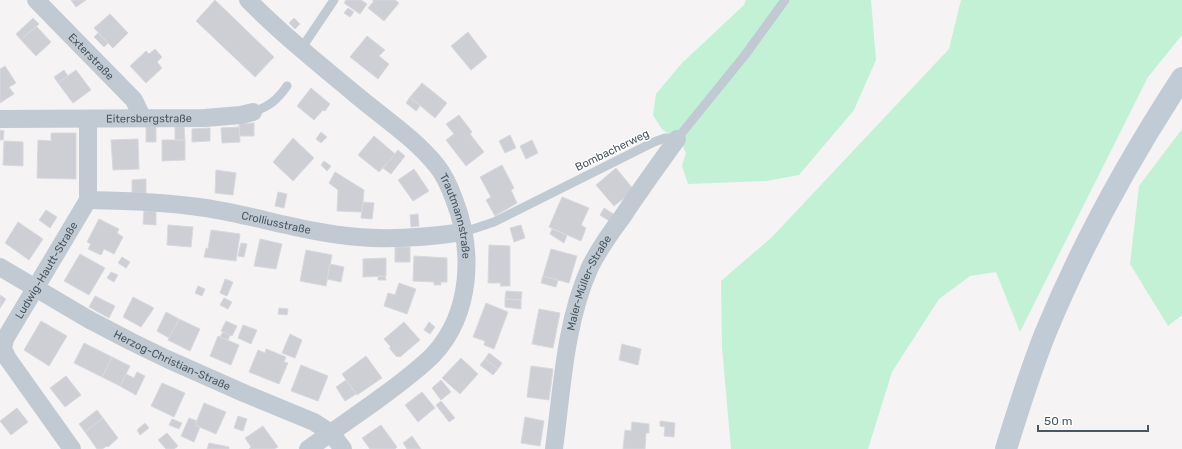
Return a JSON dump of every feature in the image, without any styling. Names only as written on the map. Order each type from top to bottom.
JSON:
[{"type":"main road","points":[[1006,449],[1024,392],[1045,335],[1070,276],[1119,180],[1151,125],[1182,78]]},
{"type":"street","name":"Exterstraße","points":[[36,0],[134,100],[142,117]]},
{"type":"street","name":"Trautmannstraße","points":[[248,0],[301,49],[409,138],[431,159],[439,168],[450,188],[458,209],[464,232],[467,265],[465,292],[453,326],[445,340],[412,374],[308,449]]},
{"type":"street","name":"Eitersbergstraße","points":[[0,119],[88,119],[142,117],[205,118],[240,115],[253,112]]},
{"type":"street","points":[[88,119],[88,200]]},
{"type":"street","name":"Maler-Müller-Straße","points":[[554,449],[565,365],[572,324],[580,292],[590,267],[602,245],[678,139]]},
{"type":"street","name":"Crolliusstraße","points":[[88,200],[171,204],[206,208],[357,237],[396,238],[464,232]]},
{"type":"street","name":"Ludwig-Hautt-Straße","points":[[72,449],[17,373],[3,349],[5,339],[88,200]]},
{"type":"street","name":"Herzog-Christian-Straße","points":[[0,267],[88,319],[161,356],[246,394],[314,422],[331,433],[343,449]]},
{"type":"lane","points":[[301,49],[334,0]]},
{"type":"lane","points":[[678,139],[745,56],[785,0]]},
{"type":"lane","name":"Eitersbergstraße","points":[[253,112],[268,106],[277,99],[288,86]]},
{"type":"lane","name":"Bombacherweg","points":[[464,232],[494,222],[654,142],[665,138],[678,139]]},
{"type":"green space","points":[[746,0],[871,0],[876,60],[854,110],[799,175],[766,181],[688,184],[682,166],[686,153],[683,147],[661,128],[653,115],[656,94],[682,63],[744,5]]},
{"type":"green space","points":[[961,0],[1182,0],[1182,35],[1148,77],[1020,332],[996,272],[970,276],[939,299],[892,372],[868,449],[731,449],[722,347],[721,281],[772,237],[949,49]]},
{"type":"green space","points":[[1182,129],[1182,315],[1168,326],[1130,264],[1139,186]]},
{"type":"building","points":[[71,0],[86,0],[76,7]]},
{"type":"building","points":[[215,0],[274,57],[255,77],[196,21]]},
{"type":"building","points":[[346,0],[361,0],[367,4],[360,14],[344,3]]},
{"type":"building","points":[[372,0],[395,0],[399,3],[384,21],[368,8],[374,1]]},
{"type":"building","points":[[348,8],[354,12],[350,17],[344,13]]},
{"type":"building","points":[[110,14],[128,33],[113,48],[94,28]]},
{"type":"building","points":[[33,18],[39,24],[21,40],[16,34]]},
{"type":"building","points":[[294,18],[300,24],[295,29],[289,23]]},
{"type":"building","points":[[36,26],[51,42],[36,56],[21,40]]},
{"type":"building","points":[[468,32],[487,57],[471,70],[451,46]]},
{"type":"building","points":[[98,33],[108,43],[104,47],[94,37]]},
{"type":"building","points":[[367,36],[385,50],[379,56],[389,64],[378,79],[350,57]]},
{"type":"building","points":[[155,49],[162,57],[157,62],[162,68],[146,83],[130,66],[146,51],[149,54]]},
{"type":"building","points":[[5,66],[16,83],[9,87],[14,94],[0,103],[0,69]]},
{"type":"building","points":[[64,70],[68,76],[58,83],[54,77]]},
{"type":"building","points":[[76,70],[91,90],[73,103],[58,83]]},
{"type":"building","points":[[422,83],[447,103],[435,118],[410,97]]},
{"type":"building","points":[[311,88],[330,104],[325,111],[323,110],[314,120],[297,106]]},
{"type":"building","points":[[410,97],[420,106],[416,111],[406,103]]},
{"type":"building","points":[[459,115],[472,132],[470,134],[484,152],[466,166],[446,140],[454,134],[446,124]]},
{"type":"building","points":[[254,123],[254,136],[240,136],[239,124]]},
{"type":"building","points":[[146,127],[156,127],[156,142],[146,142]]},
{"type":"building","points":[[175,127],[184,127],[185,140],[175,140]]},
{"type":"building","points":[[239,127],[240,142],[222,143],[221,128]]},
{"type":"building","points":[[210,128],[210,141],[192,142],[192,129]]},
{"type":"building","points":[[0,130],[4,131],[3,140],[0,140]]},
{"type":"building","points":[[321,132],[327,137],[321,143],[316,139]]},
{"type":"building","points":[[51,133],[76,133],[76,179],[37,178],[38,140],[51,141]]},
{"type":"building","points":[[510,135],[516,148],[505,153],[499,141]]},
{"type":"building","points":[[374,136],[395,154],[379,172],[358,155]]},
{"type":"building","points":[[293,138],[314,158],[293,181],[273,162]]},
{"type":"building","points":[[138,139],[139,169],[113,170],[111,140]]},
{"type":"building","points":[[162,140],[185,140],[185,160],[162,161]]},
{"type":"building","points":[[532,140],[538,153],[526,159],[520,146]]},
{"type":"building","points":[[4,141],[23,142],[23,166],[3,165]]},
{"type":"building","points":[[398,150],[405,156],[391,174],[383,168]]},
{"type":"building","points":[[324,161],[331,166],[327,171],[321,165]]},
{"type":"building","points":[[502,165],[514,188],[511,190],[517,203],[495,216],[486,200],[491,197],[480,177]]},
{"type":"building","points":[[616,168],[634,190],[614,206],[596,185]]},
{"type":"building","points":[[414,169],[429,191],[413,201],[398,180]]},
{"type":"building","points":[[216,170],[236,173],[233,195],[215,193]]},
{"type":"building","points":[[335,172],[364,190],[362,212],[337,211],[338,190],[329,183]]},
{"type":"building","points":[[146,179],[146,193],[132,193],[132,180]]},
{"type":"building","points":[[278,192],[287,194],[284,208],[275,206]]},
{"type":"building","points":[[562,197],[589,208],[581,225],[586,228],[581,241],[549,227]]},
{"type":"building","points":[[363,202],[374,203],[372,219],[361,218]]},
{"type":"building","points":[[604,208],[615,215],[611,222],[600,215]]},
{"type":"building","points":[[46,210],[57,217],[50,228],[39,220]]},
{"type":"building","points":[[144,211],[156,212],[156,225],[143,224]]},
{"type":"building","points":[[418,214],[419,226],[411,227],[410,215]]},
{"type":"building","points":[[99,219],[119,229],[117,233],[123,237],[114,254],[104,249],[101,255],[88,249],[91,244],[87,242]]},
{"type":"building","points":[[18,222],[43,239],[29,260],[5,243]]},
{"type":"building","points":[[168,225],[193,227],[191,247],[167,245]]},
{"type":"building","points":[[521,225],[525,238],[514,242],[510,228]]},
{"type":"building","points":[[552,229],[567,235],[564,243],[550,234]]},
{"type":"building","points":[[211,230],[240,234],[236,261],[204,257],[206,248],[208,249]]},
{"type":"building","points":[[260,239],[282,244],[276,269],[254,266]]},
{"type":"building","points":[[241,243],[247,244],[244,257],[238,256]]},
{"type":"building","points":[[489,245],[510,246],[510,286],[500,286],[501,283],[488,283]]},
{"type":"building","points":[[395,247],[410,247],[410,262],[395,262]]},
{"type":"building","points":[[551,249],[577,256],[569,283],[543,276]]},
{"type":"building","points":[[306,250],[332,255],[326,286],[300,281]]},
{"type":"building","points":[[80,254],[105,268],[89,295],[64,281]]},
{"type":"building","points":[[414,256],[447,258],[447,282],[441,282],[441,285],[434,285],[434,282],[413,281]]},
{"type":"building","points":[[122,257],[130,262],[126,268],[118,263]]},
{"type":"building","points":[[386,258],[386,276],[363,277],[363,259]]},
{"type":"building","points":[[330,264],[344,267],[341,282],[327,279]]},
{"type":"building","points":[[111,272],[118,275],[114,282],[107,278]]},
{"type":"building","points":[[378,276],[385,276],[386,280],[378,280]]},
{"type":"building","points":[[543,276],[558,280],[556,287],[541,283]]},
{"type":"building","points":[[225,279],[233,282],[227,296],[220,293]]},
{"type":"building","points":[[399,283],[416,289],[407,314],[384,306],[388,293],[395,295]]},
{"type":"building","points":[[198,286],[205,289],[202,296],[195,293]]},
{"type":"building","points":[[506,291],[522,292],[521,300],[505,299]]},
{"type":"building","points":[[0,295],[6,299],[0,308]]},
{"type":"building","points":[[95,296],[115,306],[109,318],[89,307]]},
{"type":"building","points":[[133,297],[154,308],[141,327],[123,317]]},
{"type":"building","points":[[224,298],[232,302],[228,309],[220,305]]},
{"type":"building","points":[[505,299],[521,300],[521,309],[505,307]]},
{"type":"building","points":[[486,303],[508,312],[494,349],[484,345],[485,341],[473,337]]},
{"type":"building","points":[[279,308],[288,309],[287,315],[278,314]]},
{"type":"building","points":[[539,309],[560,313],[553,348],[532,344]]},
{"type":"building","points":[[166,312],[179,319],[169,338],[157,331]]},
{"type":"building","points":[[179,319],[200,329],[190,351],[168,340]]},
{"type":"building","points":[[41,321],[67,336],[49,366],[24,350]]},
{"type":"building","points":[[226,321],[237,326],[232,336],[221,331]]},
{"type":"building","points":[[404,322],[420,340],[400,357],[397,357],[389,348],[391,347],[384,339]]},
{"type":"building","points":[[429,322],[435,327],[430,334],[424,330]]},
{"type":"building","points":[[243,325],[257,330],[251,344],[238,338]]},
{"type":"building","points":[[223,332],[230,335],[228,340],[220,337]]},
{"type":"building","points":[[290,334],[302,340],[295,358],[282,353]]},
{"type":"building","points":[[218,336],[239,345],[231,365],[210,356]]},
{"type":"building","points":[[84,343],[112,357],[102,377],[74,363]]},
{"type":"building","points":[[622,344],[641,349],[638,365],[619,360]]},
{"type":"building","points":[[266,349],[286,357],[284,362],[288,363],[279,384],[249,372],[258,350],[265,353]]},
{"type":"building","points":[[489,353],[502,363],[498,369],[485,359]]},
{"type":"building","points":[[366,356],[382,378],[357,395],[342,374]]},
{"type":"building","points":[[112,357],[130,366],[120,386],[102,377]]},
{"type":"building","points":[[461,358],[478,374],[460,394],[442,378]]},
{"type":"building","points":[[485,359],[498,369],[493,375],[480,365]]},
{"type":"building","points":[[301,365],[328,376],[318,401],[291,391]]},
{"type":"building","points":[[531,366],[553,369],[549,400],[527,397]]},
{"type":"building","points":[[137,372],[145,376],[136,395],[120,386],[126,374],[134,378]]},
{"type":"building","points":[[66,376],[81,395],[65,407],[50,388]]},
{"type":"building","points":[[346,380],[356,394],[345,401],[336,387]]},
{"type":"building","points":[[441,380],[451,392],[441,400],[432,388]]},
{"type":"building","points":[[162,383],[185,393],[174,417],[151,406]]},
{"type":"building","points":[[422,392],[435,408],[418,422],[405,405]]},
{"type":"building","points":[[441,401],[455,418],[449,422],[436,405]]},
{"type":"building","points":[[204,403],[226,412],[216,434],[195,425]]},
{"type":"building","points":[[17,408],[28,422],[11,435],[0,421]]},
{"type":"building","points":[[97,410],[103,418],[85,432],[79,424]]},
{"type":"building","points":[[238,416],[247,419],[243,431],[234,428]]},
{"type":"building","points":[[525,417],[544,421],[540,446],[521,443]]},
{"type":"building","points":[[103,418],[118,438],[108,447],[97,449],[85,432]]},
{"type":"building","points":[[189,418],[197,421],[195,425],[200,427],[194,442],[181,436]]},
{"type":"building","points":[[172,419],[182,423],[179,429],[169,425]]},
{"type":"building","points":[[660,421],[675,423],[674,437],[664,436],[665,427],[660,426]]},
{"type":"building","points":[[632,422],[649,424],[649,433],[646,433],[645,449],[623,449],[625,430],[631,431]]},
{"type":"building","points":[[145,423],[149,428],[140,435],[137,430]]},
{"type":"building","points":[[381,425],[397,447],[395,449],[370,449],[362,438]]},
{"type":"building","points":[[263,426],[278,447],[274,449],[249,449],[251,447],[245,438]]},
{"type":"building","points":[[167,433],[178,446],[174,449],[166,449],[158,440]]},
{"type":"building","points":[[412,436],[421,449],[407,449],[403,443]]},
{"type":"building","points":[[209,443],[229,447],[229,449],[207,449]]}]
